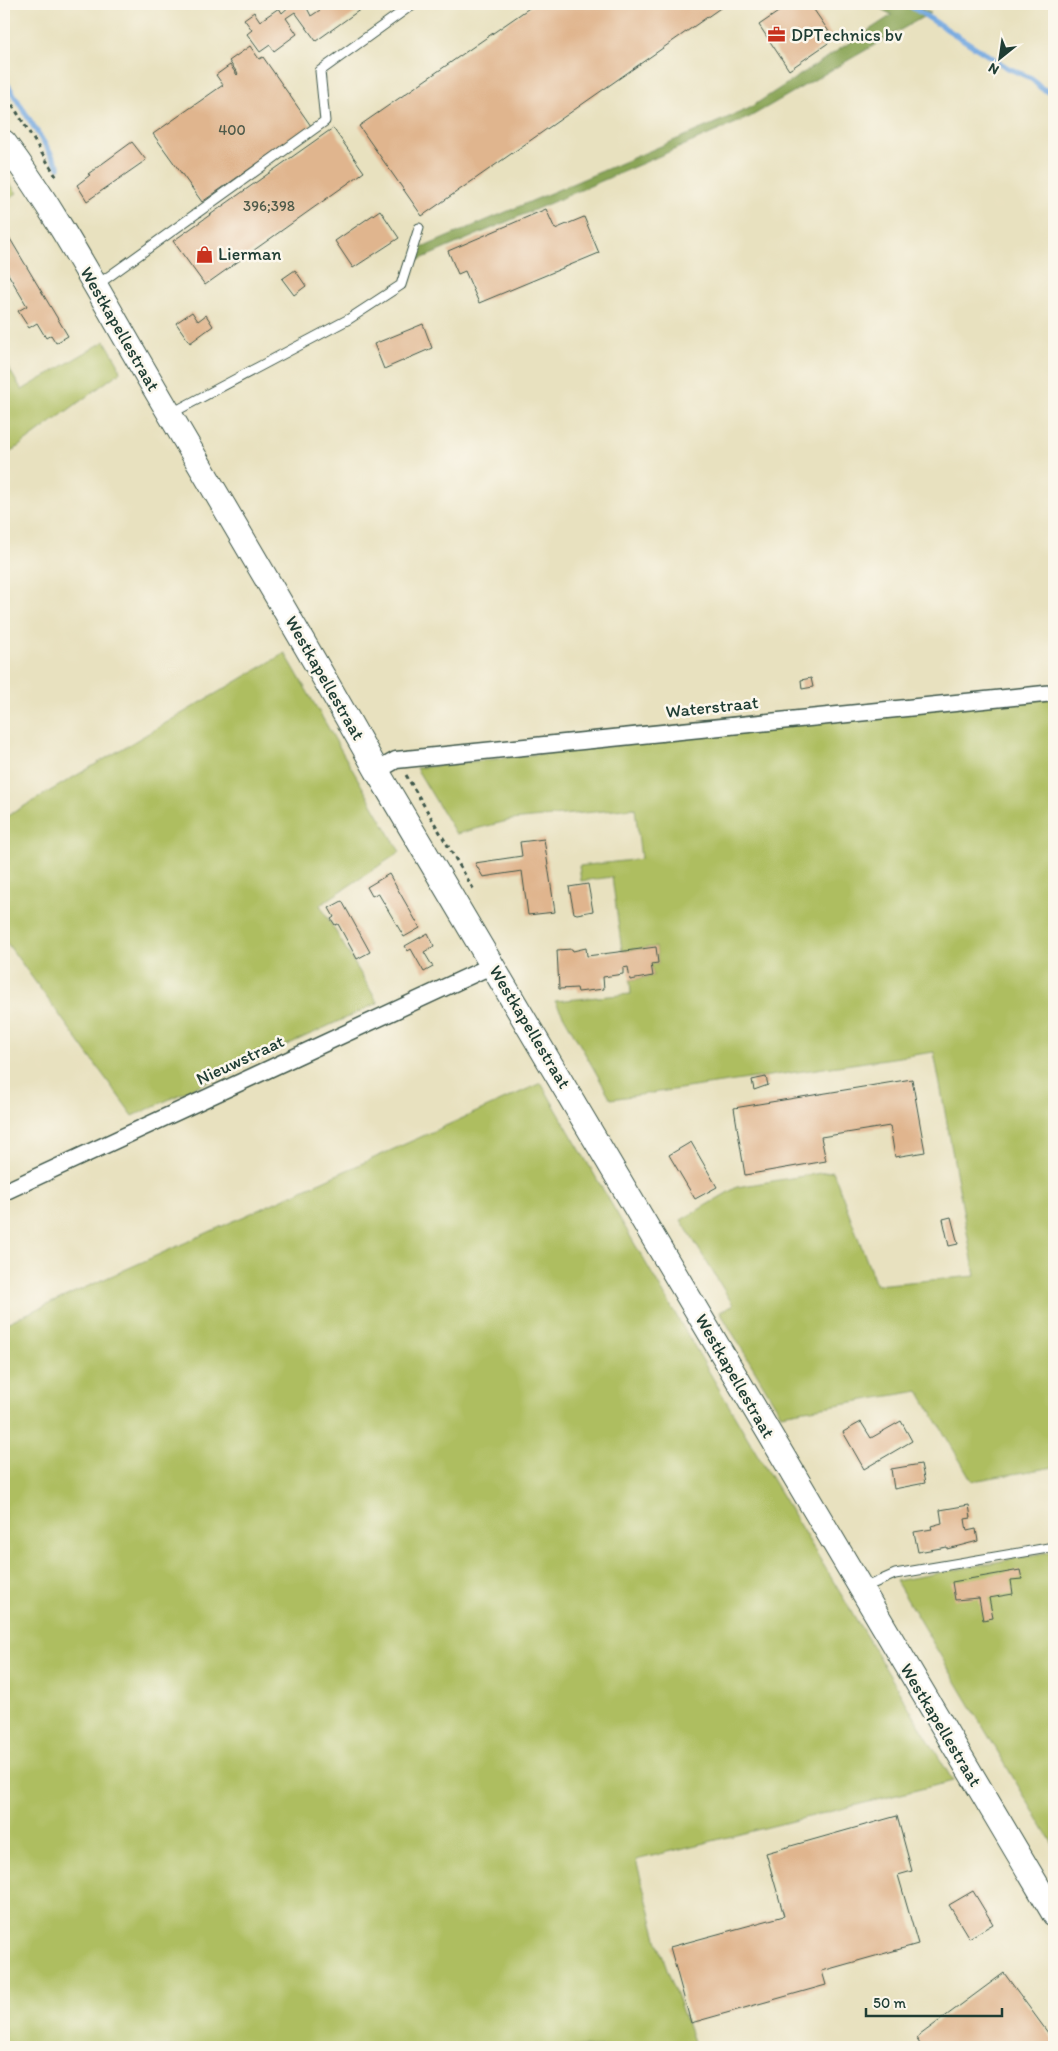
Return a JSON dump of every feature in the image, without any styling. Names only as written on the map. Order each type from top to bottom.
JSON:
[{"type":"street","name":"Westkapellestraat","points":[[4,142],[40,193],[304,642],[387,765],[493,965],[860,1589],[1054,1914]]},
{"type":"street","name":"Waterstraat","points":[[387,765],[1054,693]]},
{"type":"street","name":"Nieuwstraat","points":[[4,1192],[493,965]]},
{"type":"lane","points":[[95,286],[325,121],[320,71],[413,4]]},
{"type":"lane","points":[[169,414],[349,319],[401,285],[419,228]]},
{"type":"lane","points":[[860,1589],[895,1574],[1054,1547]]},
{"type":"path","points":[[387,765],[477,896]]},
{"type":"green space","points":[[872,4],[913,4],[930,13],[750,117],[416,261],[419,249],[748,109],[892,15]]},
{"type":"green space","points":[[4,176],[17,193],[4,203]]},
{"type":"green space","points":[[105,341],[118,363],[120,372],[4,457],[4,361],[22,390]]},
{"type":"green space","points":[[285,653],[400,852],[320,905],[378,1003],[133,1116],[4,939],[4,818]]},
{"type":"green space","points":[[1054,695],[1054,1467],[972,1481],[919,1391],[781,1414],[720,1312],[733,1305],[681,1220],[737,1187],[833,1171],[876,1285],[975,1276],[934,1052],[611,1099],[555,1001],[631,994],[630,980],[653,976],[651,964],[658,963],[656,947],[622,951],[612,877],[581,881],[579,866],[641,859],[635,808],[511,820],[456,834],[416,768]]},
{"type":"green space","points":[[541,1083],[757,1454],[953,1781],[636,1860],[660,1949],[695,2047],[4,2047],[4,1324]]},
{"type":"green space","points":[[1054,1551],[1054,1846],[896,1581]]},
{"type":"building","points":[[292,4],[305,4],[311,16],[329,4],[358,4],[361,9],[316,41],[295,12],[286,18],[297,34],[274,51],[270,45],[260,52],[247,34],[252,30],[244,19],[254,12],[260,21],[279,8],[282,13]]},
{"type":"building","points":[[535,4],[726,4],[422,216],[359,126]]},
{"type":"building","points":[[790,4],[810,4],[834,39],[789,70],[759,25]]},
{"type":"building","points":[[250,46],[259,59],[263,57],[311,126],[202,202],[153,134],[223,85],[216,75],[230,65],[237,75],[229,61]]},
{"type":"building","points":[[333,128],[364,172],[205,285],[173,241]]},
{"type":"building","points":[[132,142],[146,160],[87,201],[77,185],[90,175],[88,174]]},
{"type":"building","points":[[546,209],[555,229],[584,217],[599,253],[479,303],[465,271],[458,274],[448,251]]},
{"type":"building","points":[[380,210],[399,238],[353,268],[335,241]]},
{"type":"building","points":[[9,237],[68,336],[56,343],[51,335],[46,338],[37,323],[29,328],[18,311],[27,306],[4,267],[4,241]]},
{"type":"building","points":[[295,270],[306,286],[294,295],[282,279]]},
{"type":"building","points":[[192,312],[198,321],[206,315],[213,326],[190,343],[176,323]]},
{"type":"building","points":[[423,324],[432,348],[384,369],[374,344]]},
{"type":"building","points":[[811,678],[813,687],[802,689],[801,680]]},
{"type":"building","points":[[544,839],[555,912],[528,915],[522,871],[483,877],[475,863],[522,856],[520,842]]},
{"type":"building","points":[[389,874],[420,928],[404,937],[378,893],[372,896],[367,887]]},
{"type":"building","points":[[588,884],[593,911],[574,913],[569,887]]},
{"type":"building","points":[[342,901],[370,952],[357,959],[338,924],[335,925],[331,919],[334,917],[329,908]]},
{"type":"building","points":[[428,933],[434,946],[424,952],[433,967],[424,972],[411,949],[408,951],[405,946]]},
{"type":"building","points":[[656,947],[658,963],[651,964],[653,976],[630,980],[628,967],[623,968],[623,974],[603,977],[604,989],[578,992],[577,988],[559,989],[557,950],[572,949],[573,951],[586,948],[587,956]]},
{"type":"building","points":[[766,1077],[768,1085],[754,1090],[752,1080]]},
{"type":"building","points":[[912,1079],[925,1152],[895,1157],[890,1126],[821,1137],[826,1161],[745,1175],[734,1108]]},
{"type":"building","points":[[691,1142],[717,1187],[695,1199],[669,1155]]},
{"type":"building","points":[[951,1217],[958,1244],[949,1246],[943,1219]]},
{"type":"building","points":[[901,1421],[912,1441],[864,1469],[843,1432],[861,1422],[871,1438]]},
{"type":"building","points":[[921,1464],[925,1483],[894,1489],[891,1469]]},
{"type":"building","points":[[969,1505],[971,1518],[965,1519],[967,1531],[976,1529],[978,1541],[947,1549],[947,1547],[918,1552],[914,1532],[932,1529],[931,1526],[942,1523],[940,1510]]},
{"type":"building","points":[[1020,1570],[1022,1579],[1011,1580],[1013,1594],[989,1598],[993,1618],[983,1620],[979,1598],[955,1600],[952,1582]]},
{"type":"building","points":[[897,1816],[912,1871],[898,1875],[918,1944],[822,1971],[826,1985],[691,2023],[670,1947],[784,1916],[766,1853]]},
{"type":"building","points":[[973,1891],[993,1924],[969,1938],[949,1905]]},
{"type":"building","points":[[1004,1973],[1054,2041],[1054,2047],[922,2047],[916,2038]]},
{"type":"waterway","points":[[907,4],[1008,68],[1031,78],[1041,88],[1054,94]]},
{"type":"waterway","points":[[4,79],[59,167]]},
{"type":"place","name":"DPTechnics bv","points":[[777,35]]},
{"type":"place","name":"Lierman","points":[[204,254]]}]
